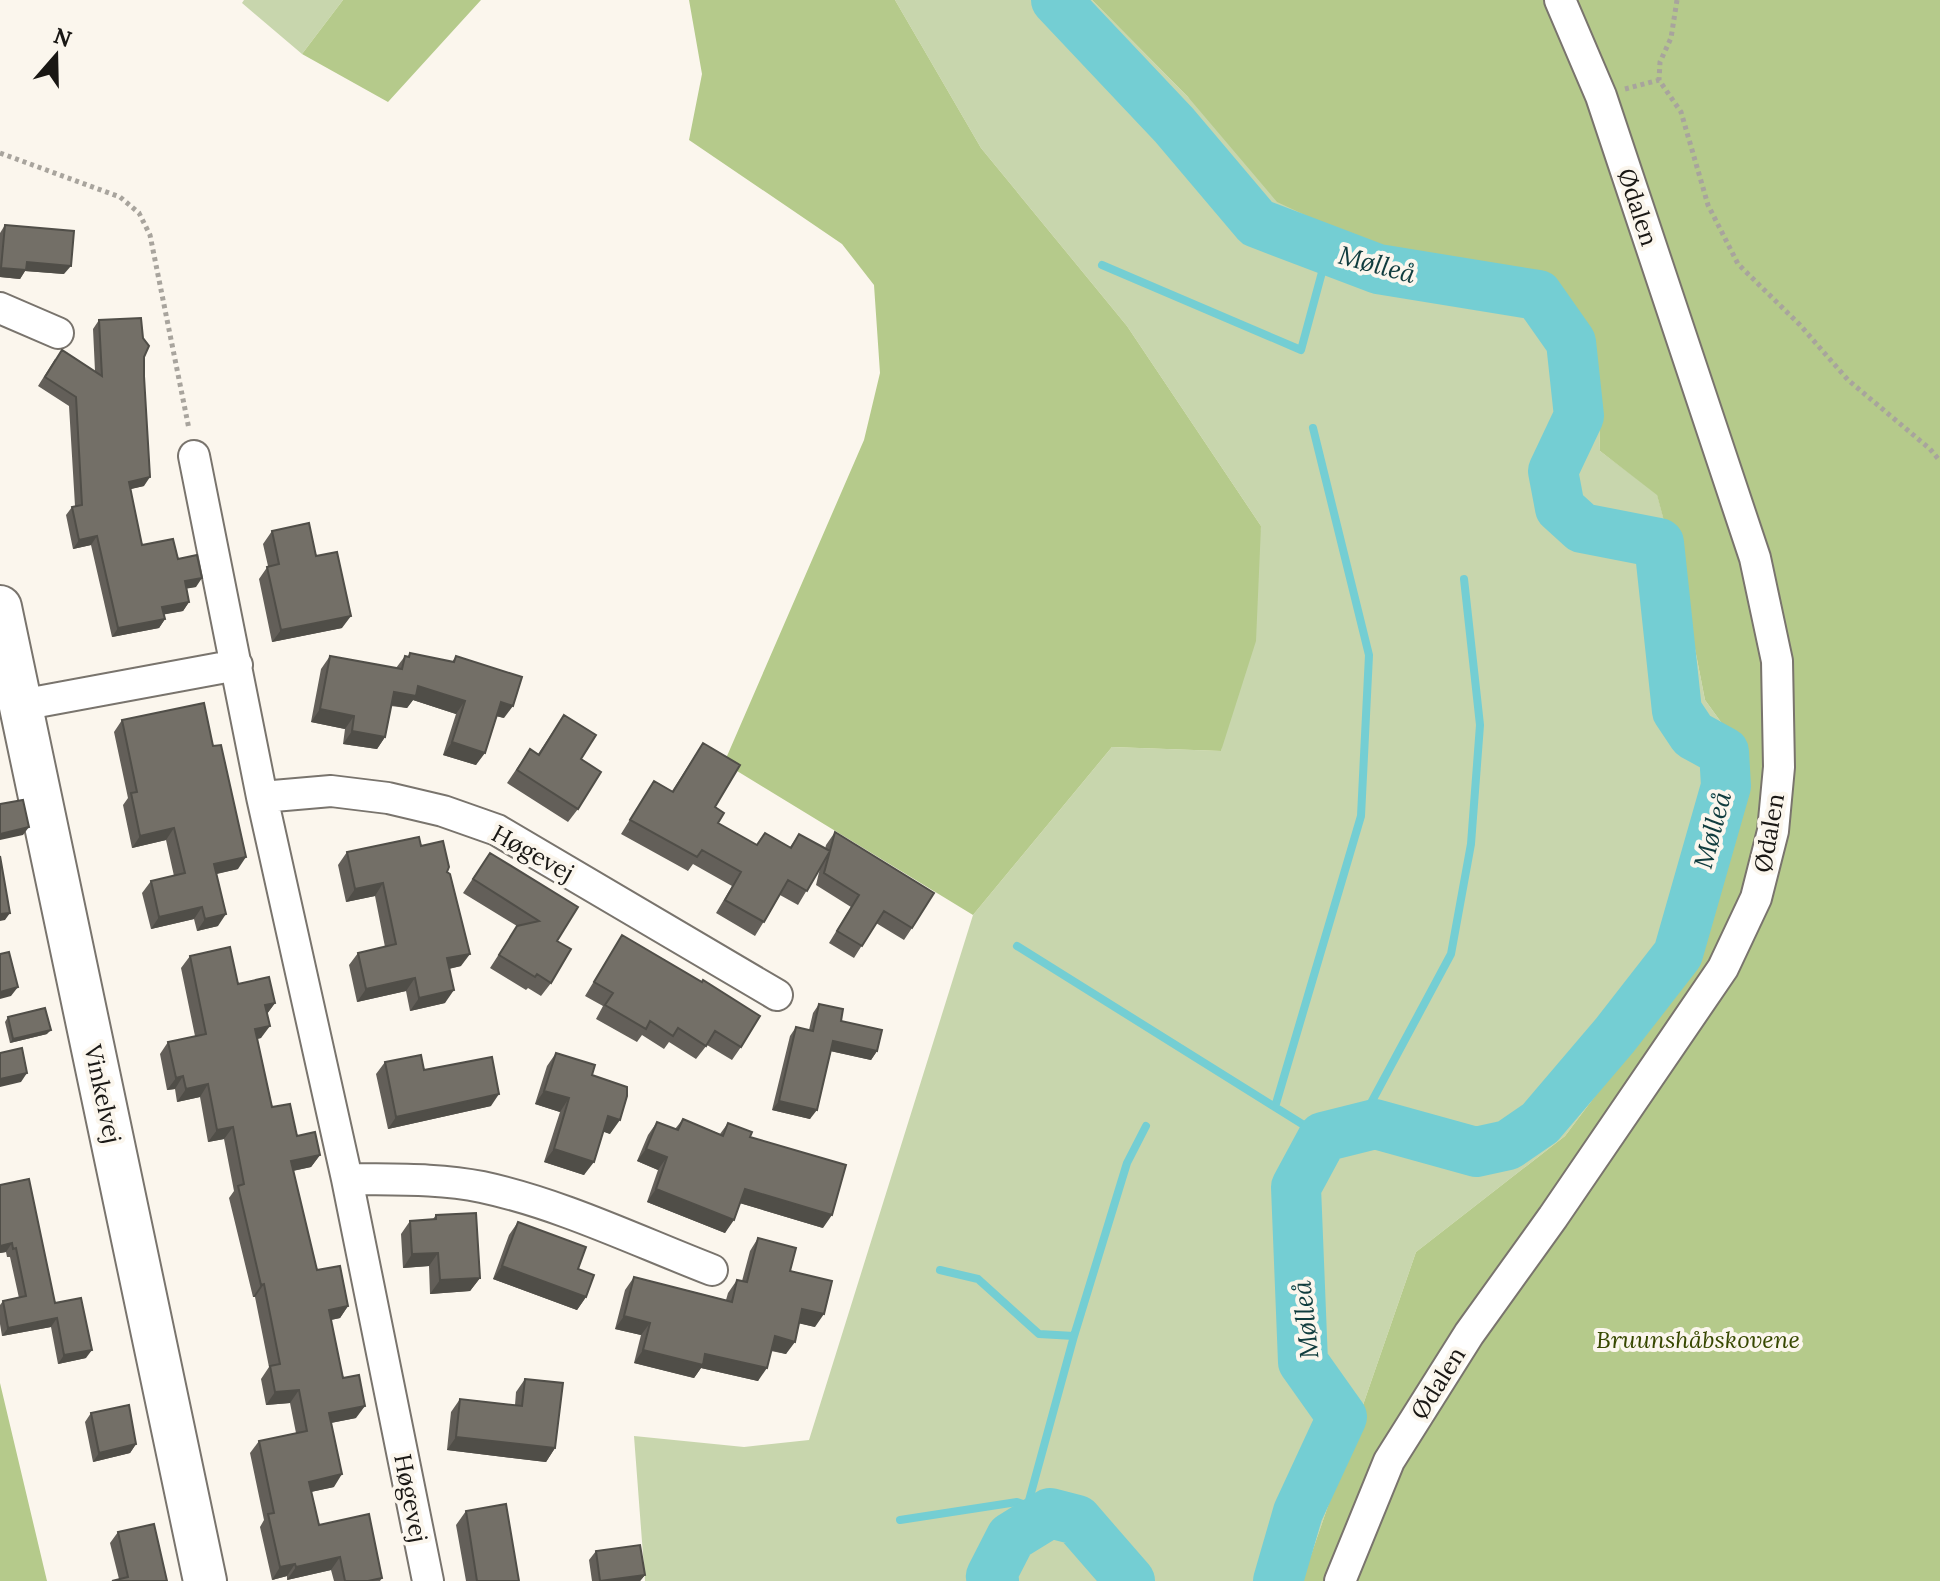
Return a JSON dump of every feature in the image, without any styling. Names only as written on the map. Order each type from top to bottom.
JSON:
[{"type":"street","name":"Ødalen","points":[[1340,1581],[1389,1461],[1461,1346],[1723,968],[1756,898],[1773,831],[1779,767],[1777,661],[1755,558],[1601,96],[1560,0]]},
{"type":"street","points":[[0,308],[58,333]]},
{"type":"street","name":"Høgevej","points":[[194,456],[262,797],[347,1179],[428,1581]]},
{"type":"street","name":"Vinkelvej","points":[[0,607],[205,1581]]},
{"type":"street","points":[[21,705],[237,665]]},
{"type":"street","name":"Høgevej","points":[[262,797],[331,791],[388,798],[443,811],[497,830],[777,995]]},
{"type":"street","points":[[347,1179],[434,1181],[480,1187],[529,1199],[712,1270]]},
{"type":"path","points":[[1677,0],[1671,38],[1660,62],[1659,80],[1681,112],[1708,205],[1738,264],[1800,325],[1848,380],[1940,461]]},
{"type":"path","points":[[0,153],[120,197],[139,213],[150,235],[194,456]]},
{"type":"green space","points":[[244,0],[343,0],[302,54],[242,3]]},
{"type":"green space","points":[[343,0],[481,0],[388,102],[302,54]]},
{"type":"green space","points":[[689,0],[895,0],[981,148],[1127,326],[1261,526],[1256,641],[1221,751],[1112,747],[973,915],[724,763],[864,440],[880,373],[874,285],[842,244],[689,140],[702,74]]},
{"type":"green space","points":[[895,0],[1092,0],[1188,97],[1382,251],[1494,270],[1559,304],[1598,387],[1600,451],[1657,494],[1686,603],[1705,700],[1739,747],[1725,845],[1687,974],[1565,1136],[1416,1252],[1302,1581],[645,1581],[634,1436],[744,1447],[809,1440],[973,915],[1112,747],[1221,751],[1261,526],[1127,326],[981,148]]},
{"type":"green space","name":"Bruunshåbskovene","points":[[1092,0],[1940,0],[1940,1581],[1302,1581],[1416,1252],[1565,1136],[1687,974],[1725,845],[1739,747],[1705,700],[1686,603],[1657,495],[1600,451],[1598,387],[1559,304],[1494,270],[1382,251],[1277,202],[1188,97]]},
{"type":"green space","points":[[0,1383],[47,1581],[0,1581]]},
{"type":"building","points":[[5,225],[74,231],[71,266],[27,262],[26,270],[1,268]]},
{"type":"building","points":[[141,318],[143,338],[149,346],[144,357],[144,376],[150,477],[129,482],[142,545],[173,539],[178,559],[197,555],[202,578],[185,581],[189,602],[162,607],[165,619],[118,628],[97,536],[79,540],[72,507],[82,505],[76,397],[45,377],[62,350],[102,376],[99,320]]},
{"type":"building","points":[[309,523],[316,556],[337,552],[351,616],[281,630],[267,567],[279,564],[272,531]]},
{"type":"building","points":[[410,653],[454,662],[456,656],[522,677],[513,706],[501,702],[485,753],[452,742],[465,701],[418,686],[416,696],[394,692],[385,737],[352,731],[354,716],[320,709],[330,656],[402,669],[405,656],[409,657]]},
{"type":"building","points":[[204,703],[213,746],[221,745],[246,857],[214,864],[226,914],[205,919],[202,907],[159,917],[151,881],[185,873],[174,828],[140,836],[131,793],[137,792],[122,720]]},
{"type":"building","points":[[564,715],[596,735],[581,759],[601,772],[578,809],[517,770],[530,749],[539,755]]},
{"type":"building","points":[[703,743],[740,765],[715,807],[724,813],[718,823],[757,845],[765,833],[791,848],[799,834],[830,851],[807,891],[788,880],[764,922],[725,900],[741,872],[702,850],[697,857],[630,820],[654,781],[673,792]]},
{"type":"building","points":[[23,800],[29,827],[0,834],[0,804]]},
{"type":"building","points":[[835,832],[934,893],[912,928],[884,911],[862,946],[837,931],[859,895],[824,873]]},
{"type":"building","points":[[419,837],[421,846],[443,841],[449,867],[447,872],[470,954],[447,958],[454,990],[419,998],[415,978],[366,989],[358,953],[396,944],[383,883],[355,889],[347,852]]},
{"type":"building","points":[[490,853],[578,907],[557,941],[571,949],[551,983],[499,955],[517,926],[539,921],[473,879]]},
{"type":"building","points":[[0,856],[10,913],[0,914]]},
{"type":"building","points":[[622,935],[760,1016],[741,1047],[715,1031],[706,1046],[678,1028],[673,1036],[650,1021],[646,1029],[605,1005],[613,993],[594,982]]},
{"type":"building","points":[[230,947],[238,984],[269,977],[275,1003],[265,1005],[270,1026],[255,1029],[272,1107],[290,1104],[297,1136],[315,1132],[320,1155],[291,1161],[317,1270],[340,1266],[348,1306],[329,1310],[343,1378],[359,1375],[365,1406],[329,1413],[342,1474],[309,1482],[319,1525],[369,1514],[382,1578],[345,1581],[340,1557],[296,1567],[295,1564],[280,1567],[268,1514],[274,1513],[259,1441],[307,1431],[299,1390],[275,1392],[270,1366],[280,1364],[264,1284],[261,1285],[238,1186],[244,1184],[233,1127],[217,1130],[208,1084],[186,1089],[183,1076],[176,1078],[168,1042],[206,1034],[190,956]]},
{"type":"building","points":[[9,952],[18,987],[0,992],[0,954]]},
{"type":"building","points":[[819,1004],[843,1009],[841,1021],[882,1030],[877,1051],[833,1041],[817,1110],[779,1101],[796,1027],[813,1031]]},
{"type":"building","points":[[45,1008],[51,1030],[13,1039],[8,1017]]},
{"type":"building","points":[[22,1048],[27,1073],[0,1079],[0,1053]]},
{"type":"building","points":[[556,1053],[595,1065],[592,1075],[627,1087],[620,1120],[608,1116],[594,1162],[554,1149],[569,1098],[544,1091]]},
{"type":"building","points":[[421,1055],[424,1070],[492,1057],[499,1094],[396,1117],[385,1062]]},
{"type":"building","points":[[683,1119],[723,1136],[728,1123],[752,1132],[750,1137],[846,1165],[832,1215],[745,1189],[734,1220],[656,1189],[667,1157],[646,1149],[657,1122],[678,1130]]},
{"type":"building","points":[[29,1179],[55,1303],[81,1298],[92,1350],[64,1355],[57,1318],[8,1328],[3,1301],[26,1296],[16,1248],[13,1249],[12,1243],[0,1246],[0,1185]]},
{"type":"building","points":[[476,1213],[480,1278],[440,1280],[438,1253],[412,1254],[410,1221],[436,1219],[436,1215]]},
{"type":"building","points":[[518,1222],[586,1247],[578,1269],[594,1275],[586,1297],[502,1266]]},
{"type":"building","points":[[758,1238],[796,1248],[790,1271],[832,1281],[824,1314],[802,1309],[795,1342],[775,1336],[767,1368],[705,1354],[703,1365],[643,1350],[650,1323],[624,1316],[634,1277],[732,1302],[737,1280],[747,1282]]},
{"type":"building","points":[[525,1379],[563,1383],[555,1448],[456,1437],[460,1399],[522,1406]]},
{"type":"building","points":[[129,1405],[136,1444],[99,1453],[91,1413]]},
{"type":"building","points":[[506,1504],[519,1581],[477,1581],[466,1511]]},
{"type":"building","points":[[154,1524],[167,1581],[112,1581],[128,1577],[118,1532]]},
{"type":"building","points":[[640,1545],[645,1575],[600,1581],[596,1551]]},
{"type":"waterway","name":"Mølleå","points":[[1056,0],[1174,125],[1257,223],[1378,269],[1538,295],[1571,342],[1579,416],[1553,471],[1560,508],[1582,528],[1659,543],[1677,711],[1693,735],[1724,752],[1726,786],[1678,954],[1615,1035],[1540,1123],[1508,1145],[1476,1152],[1375,1124],[1323,1137],[1296,1187],[1303,1362],[1342,1417],[1298,1512],[1278,1581]]},
{"type":"waterway","points":[[1102,265],[1301,350],[1328,250]]},
{"type":"waterway","points":[[1275,1107],[1361,816],[1369,655],[1313,428]]},
{"type":"waterway","points":[[1357,1129],[1451,954],[1471,844],[1480,725],[1464,579]]},
{"type":"waterway","points":[[1017,946],[1323,1137]]},
{"type":"waterway","points":[[1028,1504],[1074,1336],[1127,1163],[1146,1126]]},
{"type":"waterway","points":[[940,1270],[978,1279],[1039,1334],[1074,1336]]},
{"type":"waterway","points":[[900,1520],[1017,1502],[1050,1513]]},
{"type":"waterway","name":"Mølleå","points":[[994,1581],[991,1576],[1011,1537],[1050,1513],[1077,1520],[1130,1581]]}]
